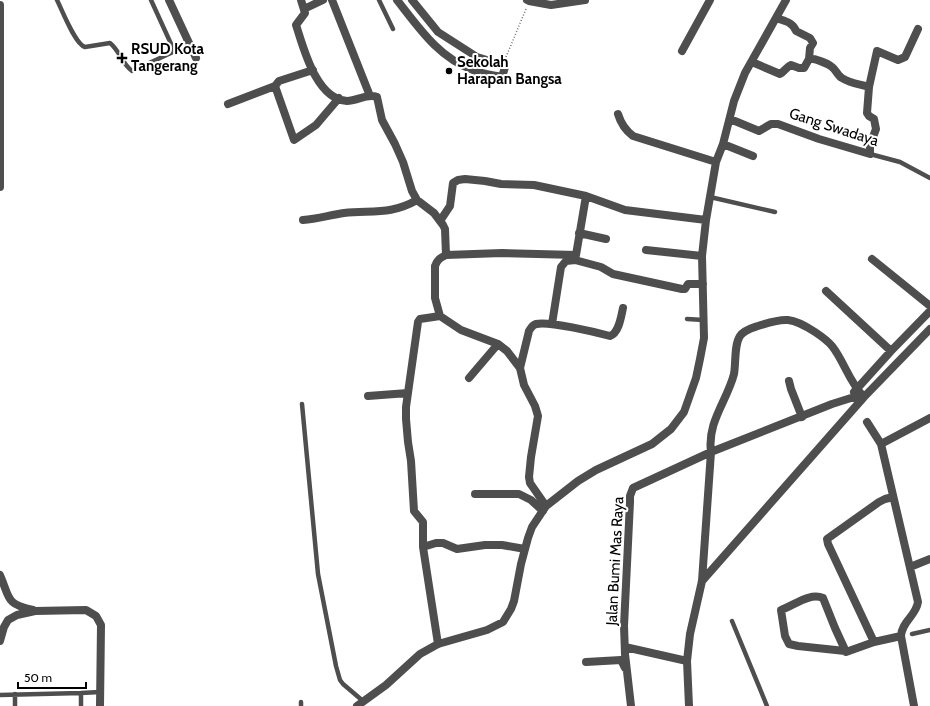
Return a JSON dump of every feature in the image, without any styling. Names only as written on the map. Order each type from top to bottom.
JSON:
[{"type":"street","points":[[169,0],[196,58]]},
{"type":"street","points":[[301,0],[305,13],[296,25],[309,63],[321,84],[329,93],[346,101],[370,96],[377,97],[382,120],[387,131],[396,144],[412,191],[417,200],[434,213],[445,229],[446,255]]},
{"type":"street","points":[[304,8],[323,0]]},
{"type":"street","points":[[332,0],[370,96]]},
{"type":"street","points":[[397,0],[429,41],[450,59],[473,70],[500,77],[503,75],[503,65],[477,57],[438,32],[412,0]]},
{"type":"street","points":[[529,0],[551,5],[585,0]]},
{"type":"street","points":[[682,51],[710,0]]},
{"type":"street","points":[[360,704],[386,685],[420,654],[438,644],[487,630],[503,622],[514,601],[525,549],[532,527],[544,508],[578,481],[602,467],[652,444],[671,429],[684,412],[694,384],[704,338],[702,256],[706,220],[716,162],[723,144],[734,101],[746,73],[786,0]]},
{"type":"street","points":[[0,5],[0,186]]},
{"type":"street","points":[[752,62],[780,74],[790,65],[804,68],[809,59],[809,52],[813,43],[810,38],[796,31],[790,23],[776,18]]},
{"type":"street","points":[[870,154],[870,145],[876,129],[874,119],[869,116],[868,113],[869,87],[877,52],[898,60],[905,57],[918,29]]},
{"type":"street","points":[[429,41],[438,32]]},
{"type":"street","points":[[809,59],[814,59],[828,64],[833,67],[841,78],[852,83],[869,87]]},
{"type":"street","points":[[228,104],[275,86],[279,81],[313,70]]},
{"type":"street","points":[[275,86],[294,140],[316,125],[339,98]]},
{"type":"street","points":[[618,114],[626,130],[633,136],[716,162]]},
{"type":"street","name":"Gang Swadaya","points":[[730,119],[759,131],[771,124],[778,124],[819,139],[870,154]]},
{"type":"street","points":[[723,144],[753,156]]},
{"type":"street","points":[[440,221],[450,206],[453,183],[458,180],[474,179],[501,184],[534,185],[586,196],[625,210],[706,220]]},
{"type":"street","points":[[576,257],[586,196]]},
{"type":"street","points":[[303,220],[319,219],[326,216],[344,213],[392,211],[417,200]]},
{"type":"street","points":[[579,232],[606,239]]},
{"type":"street","points":[[646,250],[702,256]]},
{"type":"street","points":[[440,316],[435,298],[435,266],[439,258],[446,255],[502,253],[576,257],[601,267],[613,274],[682,289],[685,289],[688,284],[702,284]]},
{"type":"street","points":[[552,324],[561,267],[566,261],[576,257]]},
{"type":"street","points":[[872,259],[930,306]]},
{"type":"street","points":[[826,292],[891,351]]},
{"type":"street","points":[[520,368],[529,331],[533,326],[537,324],[552,324],[610,336],[616,331],[623,308]]},
{"type":"street","points":[[851,398],[856,389],[930,311]]},
{"type":"street","points":[[438,644],[423,547],[422,522],[414,510],[412,461],[408,442],[406,419],[408,393],[418,322],[420,319],[440,316],[462,330],[498,344],[507,352],[520,368],[524,385],[535,406],[538,416],[529,477],[530,483],[544,508]]},
{"type":"street","points":[[689,706],[687,661],[690,634],[702,580],[711,452],[710,443],[715,418],[729,389],[734,374],[737,342],[743,332],[752,328],[786,320],[796,321],[830,344],[835,350],[856,389],[864,397]]},
{"type":"street","points":[[702,580],[864,397],[930,329]]},
{"type":"street","points":[[468,378],[498,344]]},
{"type":"street","points":[[789,381],[802,417]]},
{"type":"street","points":[[368,396],[408,393]]},
{"type":"street","name":"Jalan Bumi Mas Raya","points":[[631,706],[624,654],[630,502],[633,488],[711,452],[832,404],[851,398],[864,397]]},
{"type":"street","points":[[881,444],[930,418]]},
{"type":"street","points":[[867,422],[881,444],[918,602],[916,610],[904,625],[901,636],[914,706]]},
{"type":"street","points":[[475,494],[519,494],[544,508]]},
{"type":"street","points":[[874,642],[827,539],[879,502],[893,497]]},
{"type":"street","points":[[423,547],[436,543],[443,543],[457,549],[485,545],[502,545],[525,549]]},
{"type":"street","points":[[910,567],[930,559]]},
{"type":"street","points":[[0,575],[6,593],[11,602],[19,607],[35,611]]},
{"type":"street","points":[[844,651],[823,598],[816,596],[808,598],[781,610],[785,636],[789,644],[798,646],[848,652],[874,642],[901,636]]},
{"type":"street","points":[[0,641],[4,627],[8,620],[17,615],[35,611],[86,610],[96,616],[100,625],[100,706]]},
{"type":"street","points":[[586,662],[624,654],[687,661]]},
{"type":"lane","points":[[57,0],[68,26],[81,46],[85,47],[110,43],[116,48],[126,67],[132,71],[173,52],[172,46],[151,0]]},
{"type":"lane","points":[[379,0],[393,29]]},
{"type":"lane","name":"Gang Swadaya","points":[[870,154],[900,162],[930,178]]},
{"type":"lane","points":[[710,197],[775,212]]},
{"type":"lane","points":[[687,319],[704,320]]},
{"type":"lane","points":[[302,404],[318,574],[340,680],[360,704]]},
{"type":"lane","points":[[732,621],[767,706]]},
{"type":"lane","points":[[912,634],[930,630]]},
{"type":"lane","points":[[0,695],[100,692]]},
{"type":"lane","points":[[81,693],[81,706]]},
{"type":"lane","points":[[15,694],[15,706]]},
{"type":"path","points":[[503,65],[529,0]]},
{"type":"place","name":"RSUD Kota Tangerang","points":[[122,58]]},
{"type":"place","name":"Sekolah Harapan Bangsa","points":[[449,71]]}]
